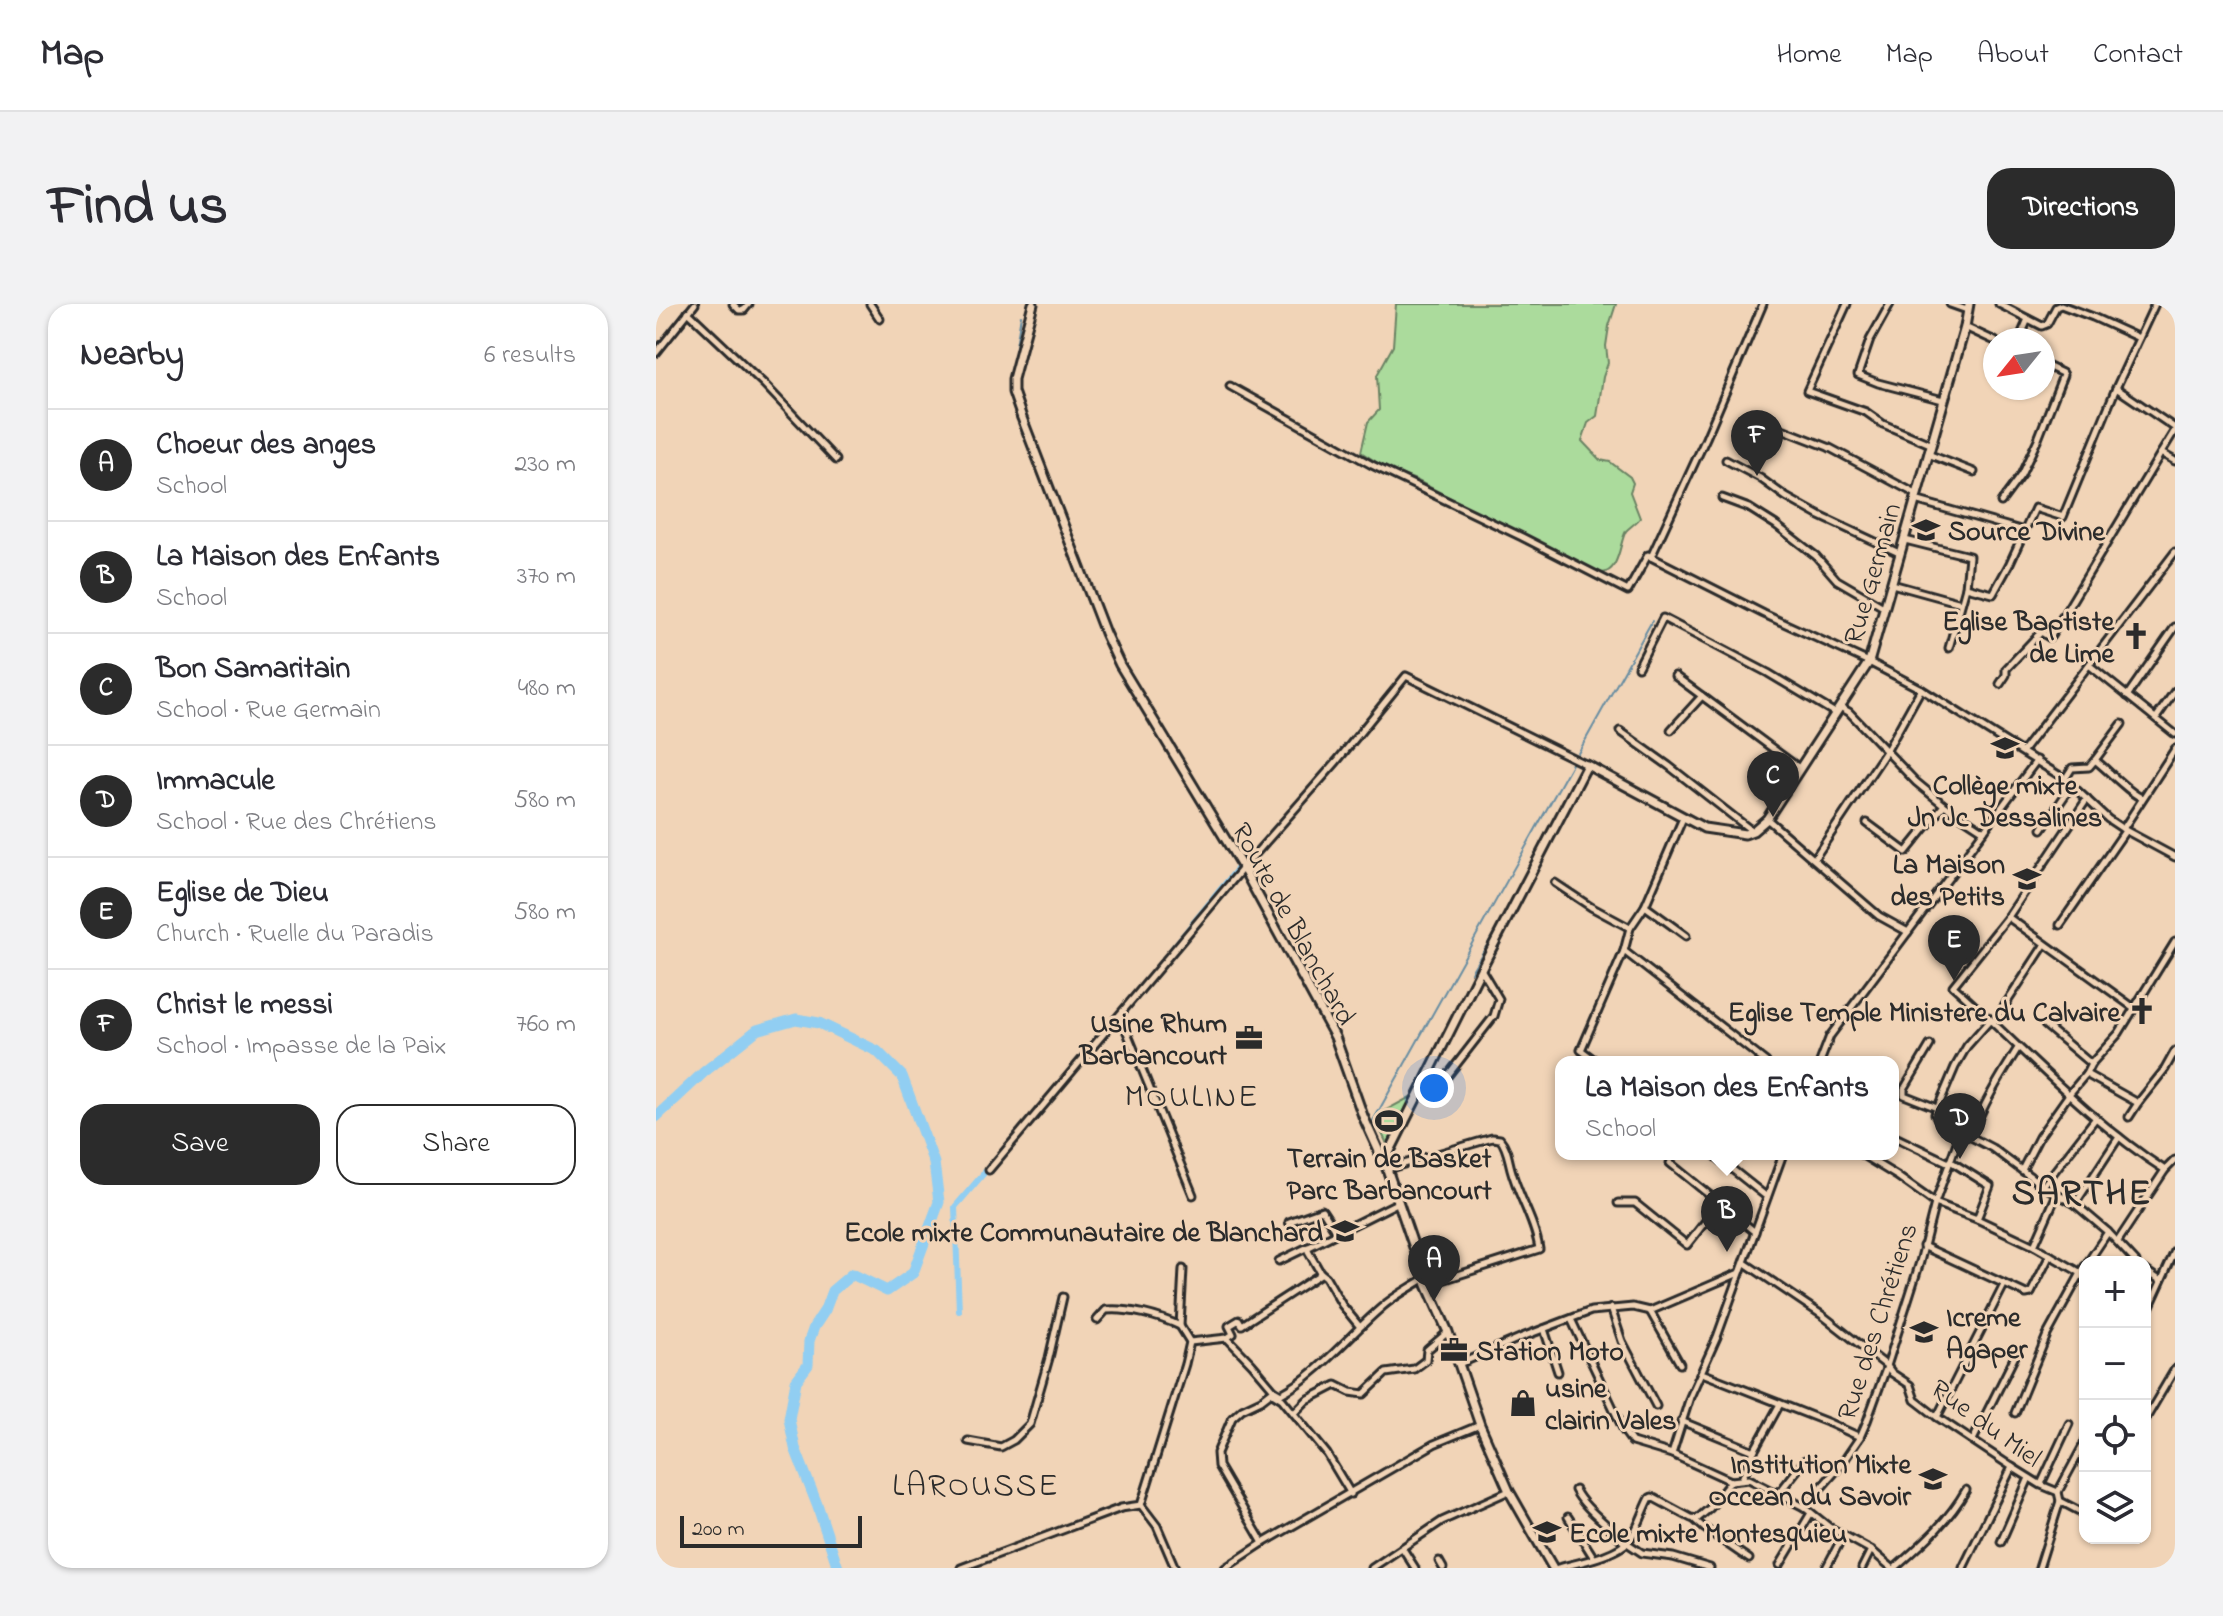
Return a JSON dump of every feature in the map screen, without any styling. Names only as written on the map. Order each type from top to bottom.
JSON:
[{"type":"street","points":[[656,353],[695,304]]},
{"type":"street","points":[[733,304],[744,310],[749,304]]},
{"type":"street","points":[[870,304],[880,319]]},
{"type":"street","name":"Route de Blanchard","points":[[1033,304],[1013,379],[1013,392],[1075,558],[1120,665],[1243,868],[1335,1037],[1363,1116],[1386,1166],[1480,1425],[1509,1491],[1555,1568]]},
{"type":"street","points":[[1651,557],[1763,304]]},
{"type":"street","points":[[1847,304],[1807,391],[1866,412],[1883,424],[1930,444]]},
{"type":"street","points":[[1890,304],[1870,340],[1858,375],[1943,400]]},
{"type":"street","points":[[1950,304],[1968,307]]},
{"type":"street","points":[[1999,304],[2042,326],[2061,305],[2139,338]]},
{"type":"street","points":[[1966,587],[1993,594],[2035,508],[2063,517],[2116,388],[2155,304]]},
{"type":"street","name":"Rue Germain","points":[[1753,831],[1767,819],[1869,662],[1965,327],[1968,307]]},
{"type":"street","points":[[688,312],[764,384],[836,460]]},
{"type":"street","points":[[2024,328],[2028,319]]},
{"type":"street","points":[[1965,327],[1983,335]]},
{"type":"street","points":[[656,343],[663,345]]},
{"type":"street","points":[[2055,370],[2063,375],[2055,395]]},
{"type":"street","points":[[1230,386],[1372,465],[1628,591],[1648,555],[1764,614],[1869,662],[1921,689],[2023,751],[2065,779],[2108,819],[2175,857]]},
{"type":"street","points":[[2000,684],[2006,669],[2041,632],[2051,636],[2175,429],[2116,388]]},
{"type":"street","points":[[2001,502],[2021,475],[2053,400]]},
{"type":"street","points":[[1764,422],[1828,447],[1916,497],[2024,531]]},
{"type":"street","points":[[2161,453],[2175,461]]},
{"type":"street","points":[[1927,454],[1974,472]]},
{"type":"street","points":[[1726,460],[1820,516],[1899,553]]},
{"type":"street","points":[[1722,498],[1749,508],[1776,525],[1816,556],[1837,580],[1886,608]]},
{"type":"street","points":[[1904,539],[1969,556],[1966,587],[1949,648]]},
{"type":"street","points":[[2023,751],[2175,552]]},
{"type":"street","points":[[1892,584],[1961,603]]},
{"type":"street","points":[[1638,667],[1666,611]]},
{"type":"street","points":[[1663,618],[1837,710],[1849,712],[1916,782],[1984,831]]},
{"type":"street","points":[[2127,696],[2175,627]]},
{"type":"street","points":[[2089,665],[2175,734]]},
{"type":"street","points":[[989,1170],[1406,676],[1585,764],[1704,828],[1725,833],[1745,834],[1753,831]]},
{"type":"street","points":[[1675,676],[1799,768]]},
{"type":"street","points":[[1814,859],[1887,750],[1921,689]]},
{"type":"street","points":[[2156,718],[2175,691]]},
{"type":"street","points":[[1671,730],[1702,696]]},
{"type":"street","points":[[2065,779],[2072,768],[2089,767],[2122,724]]},
{"type":"street","points":[[1620,731],[1753,831]]},
{"type":"street","points":[[2060,925],[2175,749]]},
{"type":"street","points":[[1822,1056],[1830,1036],[2037,760]]},
{"type":"street","points":[[2095,760],[2134,795],[2142,798]]},
{"type":"street","points":[[1386,1166],[1585,764]]},
{"type":"street","points":[[2042,829],[2072,785]]},
{"type":"street","points":[[2087,799],[2008,917],[1953,986],[2095,1119],[2165,1170]]},
{"type":"street","points":[[1867,823],[1906,852],[1944,805]]},
{"type":"street","points":[[1589,1056],[1581,1050],[1624,951],[1630,928],[1645,906],[1683,818]]},
{"type":"street","points":[[1767,819],[1879,916],[1908,932]]},
{"type":"street","points":[[1555,883],[1630,928]]},
{"type":"street","points":[[1645,906],[1686,936]]},
{"type":"street","points":[[2008,917],[2134,1008]]},
{"type":"street","points":[[2022,1170],[2039,1137],[2091,1064],[2119,1033],[2175,942]]},
{"type":"street","points":[[2045,944],[1992,1020],[1967,1046],[1935,1114],[1937,1119],[1960,1134],[1992,1148],[2043,1186],[2075,1204],[2118,1241],[2127,1256]]},
{"type":"street","points":[[1624,951],[1758,1056]]},
{"type":"street","points":[[1431,1071],[1445,1079],[1495,1014],[1499,999],[1481,969]]},
{"type":"street","points":[[1120,1015],[1193,1195]]},
{"type":"street","points":[[2045,1025],[2091,1064]]},
{"type":"street","points":[[1930,1045],[1904,1089],[1904,1095],[1937,1108]]},
{"type":"street","points":[[1971,1137],[1992,1088],[2018,1048]]},
{"type":"street","points":[[2129,1117],[2175,1051]]},
{"type":"street","points":[[2086,1074],[2138,1103]]},
{"type":"street","points":[[2043,1186],[2095,1119]]},
{"type":"street","name":"Rue des Chrétiens","points":[[1804,1507],[1841,1465],[1860,1437],[1887,1366],[1935,1203],[1960,1134]]},
{"type":"street","points":[[2075,1204],[2119,1137]]},
{"type":"street","points":[[1272,1391],[1281,1394],[1290,1388],[1327,1359],[1390,1300],[1426,1282],[1539,1249],[1505,1144],[1500,1139],[1492,1138],[1386,1166]]},
{"type":"street","points":[[1899,1139],[1949,1162],[1990,1186],[1977,1219]]},
{"type":"street","points":[[1721,1160],[1767,1197]]},
{"type":"street","points":[[1672,1454],[1681,1421],[1717,1337],[1781,1160]]},
{"type":"street","points":[[1871,1160],[1935,1203],[2034,1246],[2079,1272]]},
{"type":"street","points":[[2118,1241],[2165,1170],[2175,1160]]},
{"type":"street","points":[[1670,1163],[1755,1232]]},
{"type":"street","points":[[2034,1246],[2057,1194]]},
{"type":"street","points":[[1279,1261],[1397,1203]]},
{"type":"street","points":[[1618,1203],[1635,1203],[1687,1245],[1720,1203]]},
{"type":"street","points":[[1289,1222],[1321,1209],[1337,1233]]},
{"type":"street","points":[[2092,1256],[2108,1232]]},
{"type":"street","points":[[1923,1246],[2026,1294],[2031,1293],[2050,1255]]},
{"type":"street","points":[[1309,1247],[1308,1251],[1320,1272],[1360,1327]]},
{"type":"street","points":[[2151,1304],[2175,1251]]},
{"type":"street","name":"Rue du Miel","points":[[1745,1263],[1822,1315],[1887,1366],[1910,1385],[1915,1400],[1937,1417],[2029,1478],[2058,1492]]},
{"type":"street","points":[[1141,1505],[1190,1342],[1180,1326],[1183,1269]]},
{"type":"street","points":[[1190,1342],[1227,1338],[1233,1334],[1229,1326],[1239,1320],[1242,1325],[1317,1277],[1320,1272]]},
{"type":"street","points":[[1458,1364],[1591,1311],[1633,1307],[1650,1311],[1740,1273]]},
{"type":"street","points":[[2151,1274],[2161,1281]]},
{"type":"street","points":[[2015,1413],[2047,1335],[2079,1277]]},
{"type":"street","points":[[1937,1417],[2004,1285]]},
{"type":"street","points":[[968,1441],[1001,1447],[1014,1440],[1030,1424],[1063,1297]]},
{"type":"street","points":[[1611,1308],[1622,1341],[1656,1406]]},
{"type":"street","points":[[1097,1320],[1106,1310],[1118,1309],[1180,1326]]},
{"type":"street","points":[[1650,1311],[1680,1364]]},
{"type":"street","points":[[1571,1319],[1632,1442],[1672,1454],[1731,1481],[1749,1479],[1779,1493],[1843,1536],[1871,1550],[1894,1568],[1940,1527],[1966,1490]]},
{"type":"street","points":[[1544,1329],[1558,1372]]},
{"type":"street","points":[[1294,1413],[1307,1400],[1336,1385],[1364,1394],[1386,1373],[1414,1369],[1426,1360],[1427,1350],[1448,1332]]},
{"type":"street","points":[[1227,1338],[1294,1413],[1336,1467],[1351,1494]]},
{"type":"street","points":[[1973,1440],[2015,1356]]},
{"type":"street","points":[[2151,1410],[2175,1369]]},
{"type":"street","points":[[1702,1373],[1860,1437]]},
{"type":"street","points":[[1263,1543],[1216,1458],[1235,1413],[1272,1391]]},
{"type":"street","points":[[1742,1479],[1780,1404]]},
{"type":"street","points":[[1681,1421],[1754,1451]]},
{"type":"street","points":[[2041,1485],[2069,1424]]},
{"type":"street","points":[[1225,1568],[1434,1444],[1480,1425]]},
{"type":"street","points":[[2039,1568],[2060,1501],[2058,1492],[2079,1453]]},
{"type":"street","points":[[1779,1493],[1805,1460]]},
{"type":"street","points":[[1963,1568],[2012,1467]]},
{"type":"street","points":[[2001,1542],[2029,1478]]},
{"type":"street","points":[[1694,1519],[1700,1518],[1710,1508],[1731,1481]]},
{"type":"street","points":[[1575,1490],[1626,1544],[1642,1553],[1673,1557],[1710,1568]]},
{"type":"street","points":[[1372,1568],[1442,1521],[1509,1491]]},
{"type":"street","points":[[1555,1568],[1594,1558],[1626,1544],[1652,1497],[1694,1519],[1749,1559]]},
{"type":"street","points":[[2060,1501],[2079,1511]]},
{"type":"street","points":[[961,1568],[1121,1508],[1141,1505]]},
{"type":"street","points":[[1141,1505],[1157,1526],[1175,1568]]},
{"type":"street","points":[[1780,1565],[1811,1513]]},
{"type":"street","points":[[1568,1517],[1594,1558]]},
{"type":"street","points":[[1826,1568],[1843,1536]]},
{"type":"street","points":[[1403,1549],[1415,1568]]},
{"type":"street","points":[[1862,1568],[1871,1550]]},
{"type":"street","points":[[1439,1561],[1443,1568]]},
{"type":"green space","points":[[1396,304],[1616,304],[1609,326],[1606,346],[1608,363],[1597,416],[1588,423],[1582,441],[1600,460],[1610,462],[1630,477],[1633,483],[1630,492],[1640,518],[1626,531],[1612,568],[1601,573],[1591,570],[1416,480],[1389,470],[1361,452],[1368,422],[1379,410],[1377,375],[1393,346]]},
{"type":"green space","name":"Terrain de Basket Parc Barbancourt","points":[[1414,1095],[1388,1146],[1377,1123],[1377,1115]]},
{"type":"waterway","points":[[1012,371],[1021,315]]},
{"type":"waterway","points":[[1010,382],[1008,391],[1080,579]]},
{"type":"waterway","points":[[1576,757],[1652,621]]},
{"type":"waterway","points":[[1373,1121],[1573,762]]},
{"type":"waterway","points":[[1172,949],[1238,868]]},
{"type":"waterway","points":[[1471,972],[1505,915]]},
{"type":"waterway","points":[[656,1117],[704,1072],[757,1030],[796,1019],[819,1023],[877,1051],[902,1076],[934,1163],[939,1202],[913,1273],[887,1291],[852,1274],[832,1291],[809,1341],[808,1365],[796,1381],[789,1419],[795,1448],[838,1568]]},
{"type":"waterway","points":[[959,1311],[955,1207],[990,1166]]},
{"type":"waterway","points":[[1471,1389],[1483,1417]]},
{"type":"waterway","points":[[1486,1425],[1492,1443]]},
{"type":"place","name":"Christ le messi","points":[[1757,476]]},
{"type":"place","name":"Source Divine","points":[[1926,530]]},
{"type":"place","name":"Eglise Baptiste de Lime","points":[[2136,636]]},
{"type":"place","name":"Collège mixte Jn Jc Dessalines","points":[[2005,748]]},
{"type":"place","name":"Bon Samaritain","points":[[1773,817]]},
{"type":"place","name":"La Maison des Petits","points":[[2027,879]]},
{"type":"place","name":"Eglise de Dieu","points":[[1954,981]]},
{"type":"place","name":"Eglise Temple Ministere du Calvaire","points":[[2142,1011]]},
{"type":"place","name":"Usine Rhum Barbancourt","points":[[1249,1038]]},
{"type":"place","name":"Terrain de Basket Parc Barbancourt","points":[[1389,1121]]},
{"type":"place","name":"Immacule","points":[[1960,1159]]},
{"type":"place","name":"Ecole mixte Communautaire de Blanchard","points":[[1345,1231]]},
{"type":"place","name":"La Maison des Enfants","points":[[1727,1252]]},
{"type":"place","name":"Choeur des anges","points":[[1434,1301]]},
{"type":"place","name":"Icreme Agaper","points":[[1924,1332]]},
{"type":"place","name":"Station Moto","points":[[1454,1350]]},
{"type":"place","name":"usine clairin Vales","points":[[1523,1403]]},
{"type":"place","name":"Institution Mixte Occean du Savoir","points":[[1933,1479]]},
{"type":"place","name":"Ecole mixte Montesquieu","points":[[1547,1532]]},
{"type":"district","name":"MOULINE","points":[[1192,1095]]},
{"type":"district","name":"SARTHE","points":[[2082,1191]]},
{"type":"district","name":"LAROUSSE","points":[[976,1484]]}]
